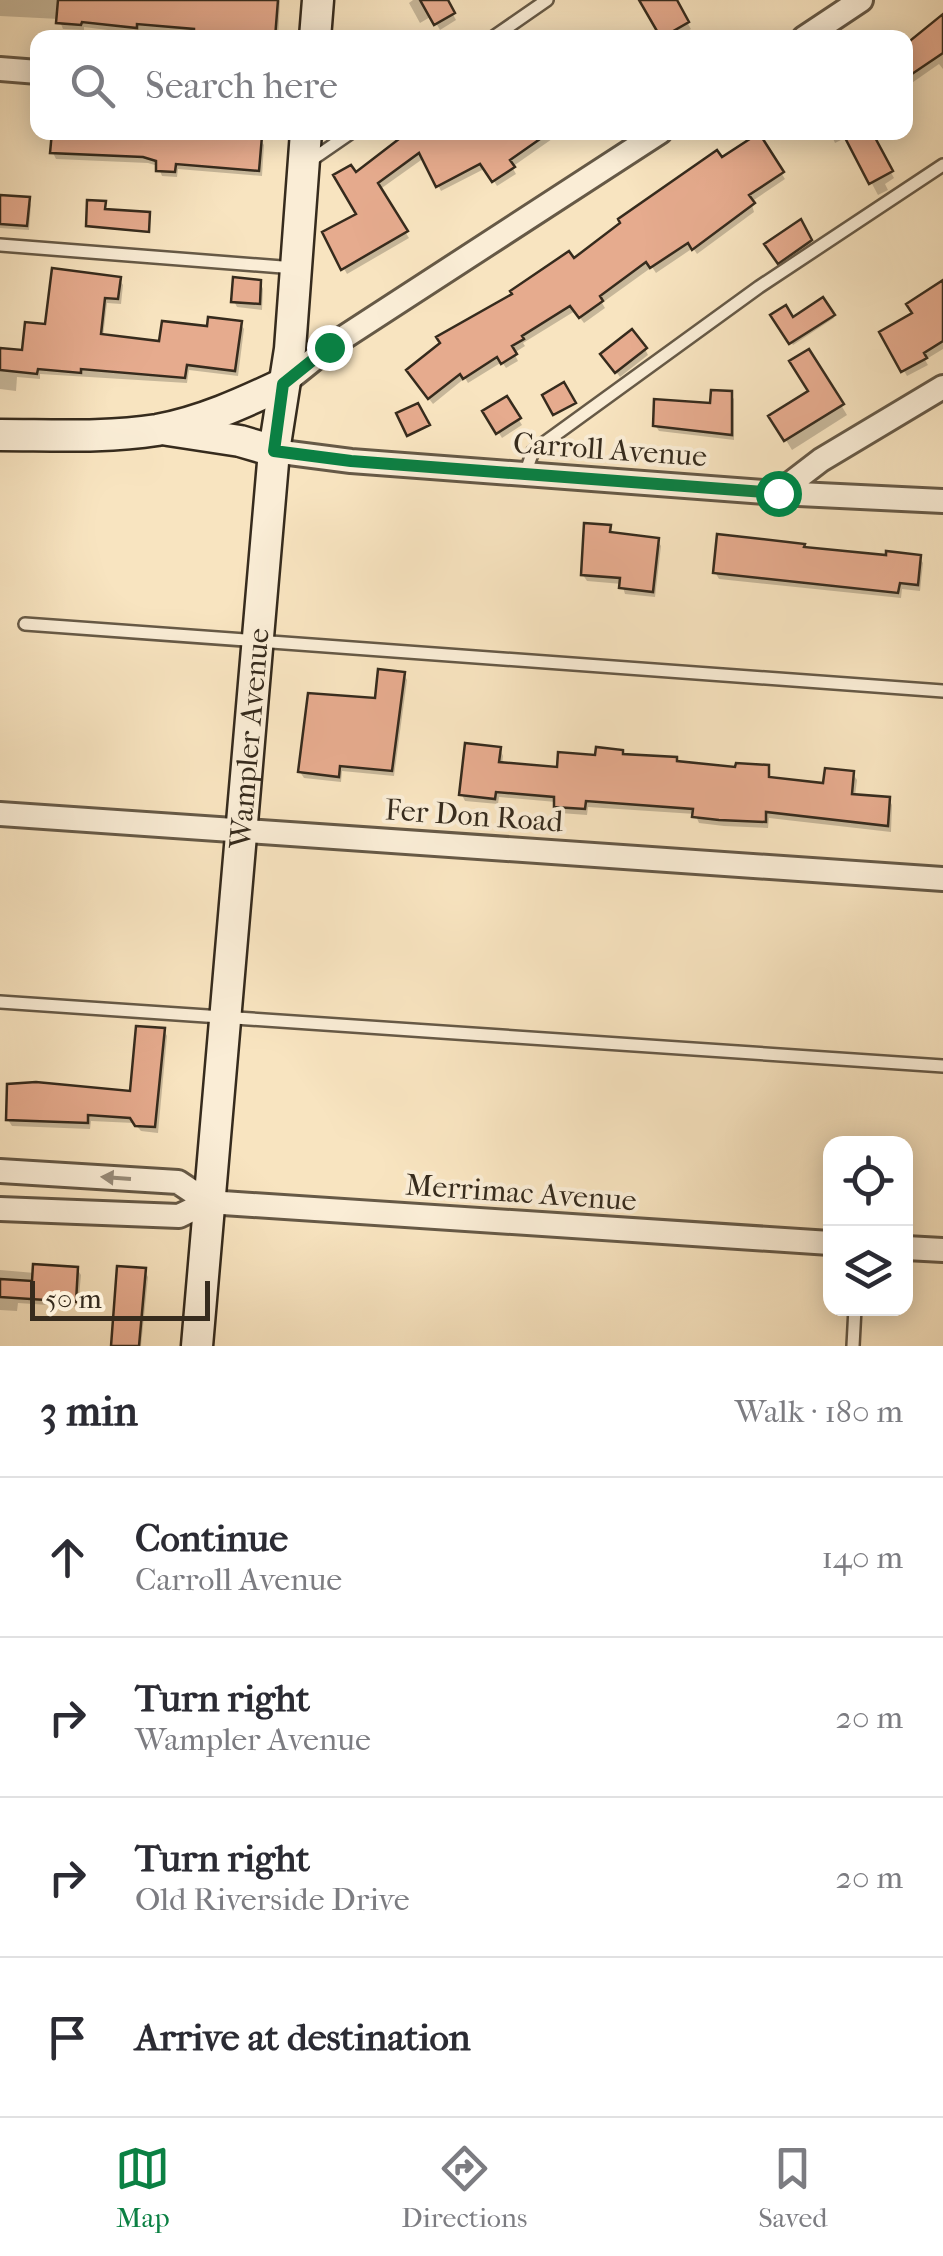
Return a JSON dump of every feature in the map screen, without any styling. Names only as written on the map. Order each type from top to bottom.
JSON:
[{"type":"street","points":[[315,30],[318,0]]},
{"type":"street","points":[[816,30],[861,0]]},
{"type":"street","points":[[0,69],[30,71]]},
{"type":"street","name":"Wampler Avenue","points":[[197,1346],[274,451],[290,349],[305,140]]},
{"type":"street","points":[[0,435],[114,435],[160,429],[240,404],[283,384],[329,347],[648,140]]},
{"type":"street","points":[[778,493],[821,460],[943,387]]},
{"type":"street","points":[[160,429],[274,451]]},
{"type":"street","name":"Carroll Avenue","points":[[274,451],[351,461],[778,493],[943,501]]},
{"type":"street","name":"Fer Don Road","points":[[0,814],[943,878]]},
{"type":"street","name":"Merrimac Avenue","points":[[0,1171],[178,1182],[208,1202]]},
{"type":"street","name":"Merrimac Avenue","points":[[0,1209],[179,1216],[208,1202],[823,1243]]},
{"type":"street","points":[[913,1248],[943,1250]]},
{"type":"lane","points":[[504,30],[547,0]]},
{"type":"lane","points":[[302,166],[340,140]]},
{"type":"lane","points":[[524,474],[533,451],[759,287],[943,166]]},
{"type":"lane","points":[[0,245],[295,268]]},
{"type":"lane","points":[[24,624],[943,692]]},
{"type":"lane","points":[[0,1002],[943,1066]]},
{"type":"lane","points":[[852,1346],[854,1316]]},
{"type":"building","points":[[58,0],[278,0],[276,30],[56,23]]},
{"type":"building","points":[[420,0],[448,0],[455,13],[434,25]]},
{"type":"building","points":[[639,0],[677,0],[689,22],[675,30],[656,30]]},
{"type":"building","points":[[943,14],[943,53],[913,73],[913,38]]},
{"type":"building","points":[[51,140],[262,140],[259,171],[176,164],[175,172],[156,171],[156,161],[143,157],[50,153]]},
{"type":"building","points":[[398,140],[539,140],[510,160],[515,167],[492,182],[480,164],[436,187],[419,153],[378,183],[408,231],[341,270],[322,232],[356,214],[333,175],[351,165],[356,172]]},
{"type":"building","points":[[748,140],[763,140],[784,172],[749,195],[755,203],[692,250],[688,243],[650,268],[646,262],[600,296],[603,301],[579,318],[570,306],[522,336],[524,339],[512,346],[517,354],[501,364],[497,357],[463,379],[460,374],[428,399],[406,370],[440,343],[436,337],[512,294],[510,291],[569,251],[574,258],[620,223],[618,219],[717,150],[722,157]]},
{"type":"building","points":[[846,140],[876,140],[893,171],[869,184]]},
{"type":"building","points":[[0,195],[30,197],[27,226],[0,224]]},
{"type":"building","points":[[87,200],[106,201],[105,209],[150,212],[149,232],[86,226]]},
{"type":"building","points":[[801,219],[812,240],[778,264],[764,244]]},
{"type":"building","points":[[52,268],[121,277],[118,299],[105,298],[101,334],[159,341],[162,321],[207,326],[208,317],[242,321],[235,371],[187,365],[185,378],[81,369],[81,373],[38,369],[37,374],[0,370],[0,348],[22,350],[25,322],[45,324]]},
{"type":"building","points":[[233,277],[261,280],[260,304],[231,302]]},
{"type":"building","points":[[943,280],[943,341],[924,353],[927,358],[901,372],[879,332],[912,313],[906,304]]},
{"type":"building","points":[[823,297],[835,315],[789,344],[770,315],[786,305],[793,317]]},
{"type":"building","points":[[632,329],[647,348],[615,373],[600,354]]},
{"type":"building","points":[[809,349],[844,404],[784,441],[768,416],[808,391],[789,361]]},
{"type":"building","points":[[564,382],[576,403],[553,415],[542,395]]},
{"type":"building","points":[[711,390],[732,391],[732,435],[653,426],[654,399],[710,403]]},
{"type":"building","points":[[507,396],[521,418],[496,434],[482,411]]},
{"type":"building","points":[[418,403],[430,425],[407,436],[396,413]]},
{"type":"building","points":[[584,523],[611,525],[610,532],[659,538],[653,592],[619,588],[620,578],[581,575]]},
{"type":"building","points":[[717,534],[805,544],[804,547],[921,555],[918,585],[900,583],[898,593],[713,573]]},
{"type":"building","points":[[378,669],[405,672],[392,771],[340,766],[339,777],[298,772],[308,693],[375,698]]},
{"type":"building","points":[[465,743],[501,747],[499,762],[557,767],[558,752],[595,755],[596,747],[623,750],[623,754],[677,757],[677,761],[735,767],[736,763],[769,765],[769,777],[823,783],[825,768],[854,771],[852,794],[890,797],[888,826],[766,812],[766,822],[719,820],[692,817],[693,809],[586,801],[585,809],[554,807],[554,797],[496,792],[495,799],[459,795]]},
{"type":"building","points":[[136,1026],[165,1028],[155,1127],[135,1126],[130,1118],[88,1115],[88,1123],[6,1120],[7,1084],[36,1082],[130,1091]]},
{"type":"building","points":[[33,1264],[78,1267],[76,1302],[0,1297],[0,1279],[32,1281]]},
{"type":"building","points":[[117,1266],[146,1268],[139,1346],[111,1346]]},
{"type":"route","points":[[329,347],[283,384],[274,451],[351,461],[778,493]]}]
